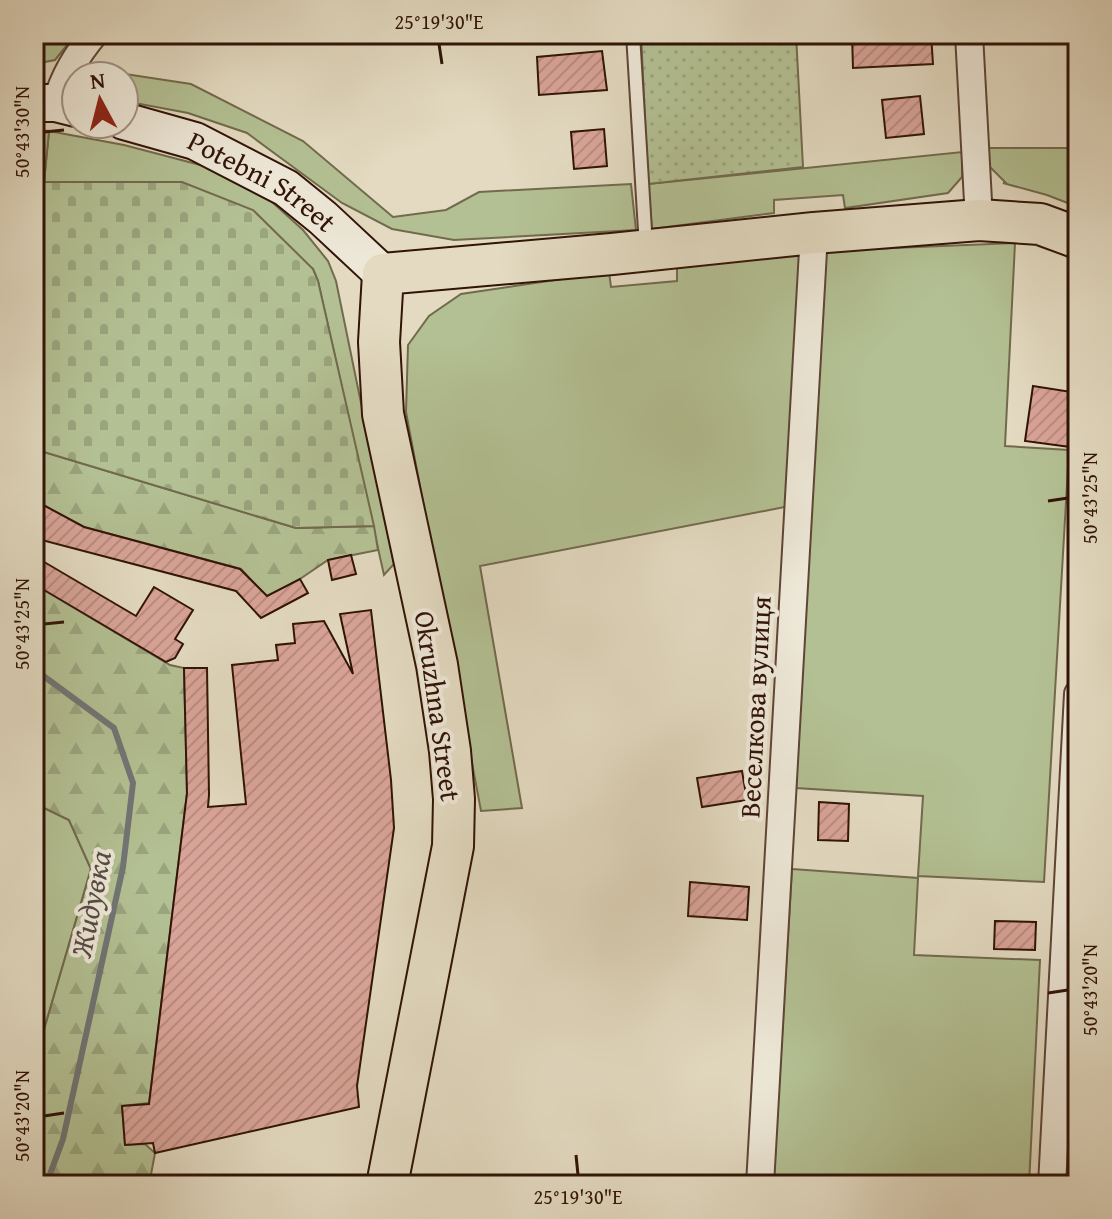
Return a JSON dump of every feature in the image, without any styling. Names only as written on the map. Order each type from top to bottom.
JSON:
[{"type":"main road","points":[[383,274],[979,220],[1040,224],[1078,238]]},
{"type":"main road","name":"Okruzhna Street","points":[[383,274],[379,342],[383,414],[437,665],[454,799],[453,846],[387,1185]]},
{"type":"street","points":[[55,105],[63,79],[76,55],[94,34]]},
{"type":"street","points":[[969,34],[979,220]]},
{"type":"street","name":"Potebni Street","points":[[140,126],[195,141],[286,188],[383,274]]},
{"type":"street","name":"Веселкова вулиця","points":[[760,1185],[814,233]]},
{"type":"street","points":[[1052,1185],[1078,694]]},
{"type":"lane","points":[[633,34],[646,250]]},
{"type":"green space","points":[[34,34],[76,34],[55,60],[34,64]]},
{"type":"green space","points":[[641,34],[796,34],[803,167],[648,184]]},
{"type":"green space","points":[[140,76],[191,84],[303,141],[393,217],[446,210],[479,192],[631,184],[636,230],[454,240],[392,229],[342,203],[247,133],[188,113],[140,104]]},
{"type":"green space","points":[[34,129],[49,131],[44,182],[34,185]]},
{"type":"green space","points":[[49,131],[60,133],[60,140],[97,140],[208,167],[240,181],[272,202],[303,230],[328,261],[336,281],[394,564],[384,575],[313,269],[182,182],[44,182]]},
{"type":"green space","points":[[985,148],[1078,148],[1078,207],[1003,183],[1006,183],[990,167]]},
{"type":"green space","points":[[962,152],[962,177],[948,193],[845,208],[843,195],[774,200],[774,213],[652,229],[648,184]]},
{"type":"green space","points":[[44,182],[182,182],[253,210],[313,269],[374,526],[296,528],[34,449],[34,185]]},
{"type":"green space","points":[[1015,243],[1005,446],[1069,450],[1044,882],[918,876],[923,796],[796,788],[821,251]]},
{"type":"green space","points":[[803,252],[790,506],[480,566],[522,808],[481,811],[406,412],[408,345],[429,316],[461,294],[609,272],[611,287],[677,281],[677,268]]},
{"type":"green space","points":[[34,449],[296,528],[374,526],[378,550],[328,560],[267,597],[241,569],[84,527],[34,500]]},
{"type":"green space","points":[[34,584],[170,665],[184,668],[187,793],[149,1103],[122,1106],[125,1145],[145,1144],[155,1153],[149,1185],[34,1185],[34,1064],[91,869],[69,820],[34,803]]},
{"type":"green space","points":[[34,803],[69,820],[91,869],[34,1064]]},
{"type":"green space","points":[[792,869],[918,878],[914,955],[1040,960],[1029,1185],[773,1185]]},
{"type":"building","points":[[852,34],[931,34],[933,64],[853,68]]},
{"type":"building","points":[[602,51],[607,90],[539,95],[537,57]]},
{"type":"building","points":[[920,96],[924,134],[886,138],[882,100]]},
{"type":"building","points":[[604,129],[607,166],[574,169],[571,132]]},
{"type":"building","points":[[1033,386],[1078,393],[1078,448],[1025,441]]},
{"type":"building","points":[[34,500],[84,527],[240,569],[267,596],[300,579],[308,593],[261,618],[236,591],[34,538]]},
{"type":"building","points":[[351,555],[356,574],[332,580],[328,560]]},
{"type":"building","points":[[34,556],[136,616],[154,587],[193,610],[175,639],[183,644],[175,658],[166,662],[34,584]]},
{"type":"building","points":[[371,610],[394,828],[357,1086],[359,1107],[155,1153],[153,1143],[125,1145],[122,1106],[149,1104],[187,793],[184,668],[207,668],[208,807],[246,804],[232,665],[278,660],[276,645],[295,643],[293,624],[324,621],[353,674],[340,614]]},
{"type":"building","points":[[742,771],[747,800],[702,807],[697,778]]},
{"type":"building","points":[[819,802],[849,804],[848,841],[818,840]]},
{"type":"building","points":[[690,882],[749,887],[747,920],[688,916]]},
{"type":"building","points":[[995,921],[1036,922],[1035,950],[994,949]]},
{"type":"waterway","name":"Жидувка","points":[[34,669],[114,728],[133,783],[123,867],[63,1139],[46,1185]]}]
